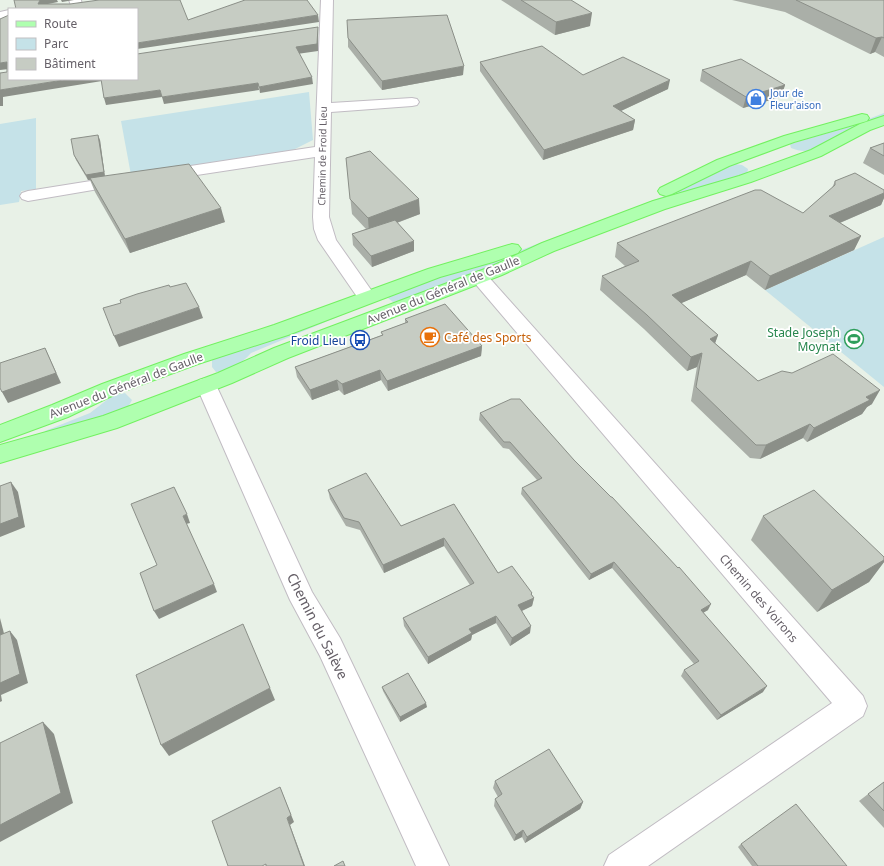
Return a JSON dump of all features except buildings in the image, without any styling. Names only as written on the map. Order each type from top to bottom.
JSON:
[{"type":"main road","name":"Avenue du Général de Gaulle","points":[[0,434],[217,349],[276,332],[434,273],[487,258],[664,192],[716,166],[740,157],[797,137],[845,124],[884,110]]},
{"type":"main road","name":"Avenue du Général de Gaulle","points":[[0,454],[109,422],[149,407],[282,353],[479,277],[548,247],[659,204],[764,172],[816,153],[865,127],[884,120]]},
{"type":"main road","points":[[773,145],[798,160]]},
{"type":"main road","points":[[740,157],[764,172]]},
{"type":"main road","points":[[367,298],[382,315]]},
{"type":"main road","points":[[191,359],[206,385]]},
{"type":"main road","points":[[135,380],[149,407]]},
{"type":"street","name":"Chemin de Froid Lieu","points":[[327,0],[322,151],[322,229],[327,240],[367,298]]},
{"type":"street","points":[[61,7],[75,2],[89,3]]},
{"type":"street","points":[[310,30],[326,27]]},
{"type":"street","points":[[323,108],[412,102]]},
{"type":"street","points":[[28,196],[322,151]]},
{"type":"street","name":"Chemin des Voirons","points":[[479,277],[853,706],[620,866]]},
{"type":"street","name":"Chemin du Salève","points":[[206,385],[303,600],[330,647],[433,866]]},
{"type":"green space","points":[[309,92],[313,140],[293,150],[131,175],[121,121]]},
{"type":"green space","points":[[884,113],[884,117],[812,150],[802,151],[791,148],[790,144],[845,128]]},
{"type":"green space","points":[[36,118],[36,189],[21,191],[19,202],[0,205],[0,124]]},
{"type":"green space","points":[[735,164],[742,165],[748,169],[747,174],[686,191],[626,213],[488,267],[454,284],[429,293],[393,302],[388,298],[391,294],[441,275],[487,263],[683,189]]},
{"type":"green space","name":"Stade Joseph Moynat","points":[[884,237],[884,387],[765,290]]},
{"type":"green space","points":[[347,313],[251,353],[239,364],[226,371],[216,372],[212,367],[212,360],[222,354],[246,349]]},
{"type":"green space","points":[[125,393],[132,400],[127,409],[44,435],[45,431],[90,413],[112,396]]},
{"type":"place","name":"Jour de Fleur'aison","points":[[756,99]]},
{"type":"place","name":"Café des Sports","points":[[430,337]]},
{"type":"place","name":"Stade Joseph Moynat","points":[[854,339]]},
{"type":"place","name":"Froid Lieu","points":[[360,340]]}]
